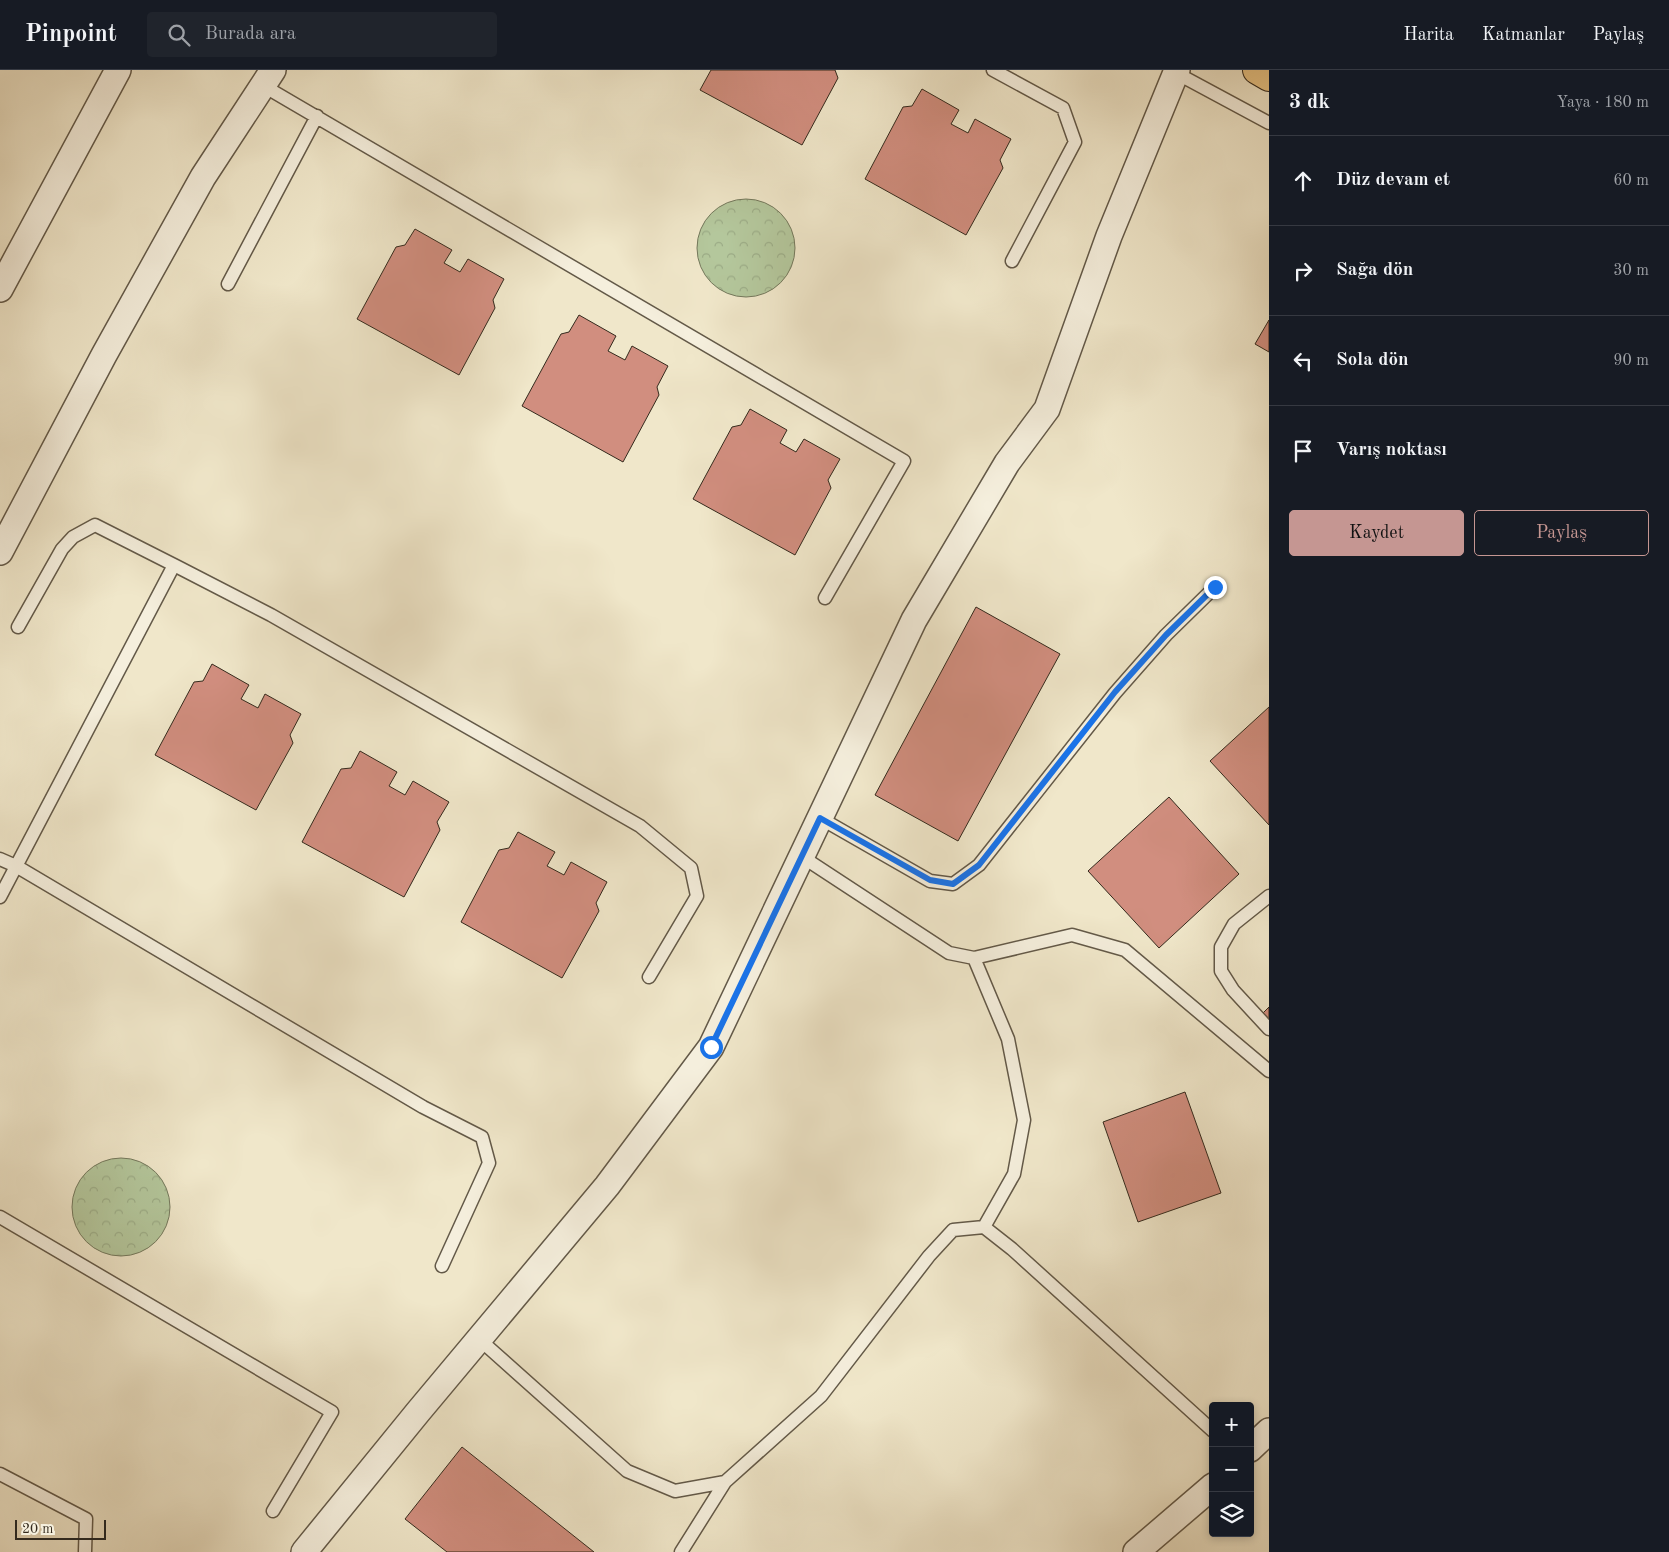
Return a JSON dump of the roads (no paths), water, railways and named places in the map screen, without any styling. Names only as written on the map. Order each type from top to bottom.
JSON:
[{"type":"highway","points":[[1257,70],[1269,77]]},
{"type":"street","points":[[0,289],[118,70]]},
{"type":"street","points":[[304,1552],[607,1186],[711,1047],[914,620],[1007,464],[1047,408],[1109,236],[1176,72]]},
{"type":"street","points":[[0,552],[100,364],[204,176],[267,77]]},
{"type":"street","points":[[1252,1447],[1269,1431]]},
{"type":"street","points":[[1136,1552],[1209,1489]]},
{"type":"lane","points":[[993,70],[1063,108],[1075,142],[1012,261]]},
{"type":"lane","points":[[1176,72],[1269,123]]},
{"type":"lane","points":[[267,77],[317,116],[904,461],[825,598]]},
{"type":"lane","points":[[228,284],[317,116]]},
{"type":"lane","points":[[18,627],[62,549],[72,537],[95,525],[271,616],[640,826],[691,868],[697,896],[649,977]]},
{"type":"lane","points":[[0,897],[174,565]]},
{"type":"lane","points":[[820,818],[930,880],[953,884],[979,865],[1115,692],[1166,635],[1215,587]]},
{"type":"lane","points":[[801,856],[950,953],[974,958],[1072,935],[1125,950],[1269,1071]]},
{"type":"lane","points":[[0,859],[16,866],[424,1108],[482,1137],[489,1163],[442,1266]]},
{"type":"lane","points":[[1269,896],[1234,924],[1221,947],[1220,971],[1233,990],[1269,1029]]},
{"type":"lane","points":[[974,958],[1008,1039],[1024,1120],[1014,1174],[984,1227]]},
{"type":"lane","points":[[0,1217],[332,1412],[273,1511]]},
{"type":"lane","points":[[680,1552],[725,1482],[821,1396],[929,1256],[952,1230],[984,1227],[1012,1249],[1209,1427]]},
{"type":"lane","points":[[479,1339],[627,1471],[674,1492],[725,1482]]},
{"type":"lane","points":[[0,1474],[86,1519],[85,1552]]}]
